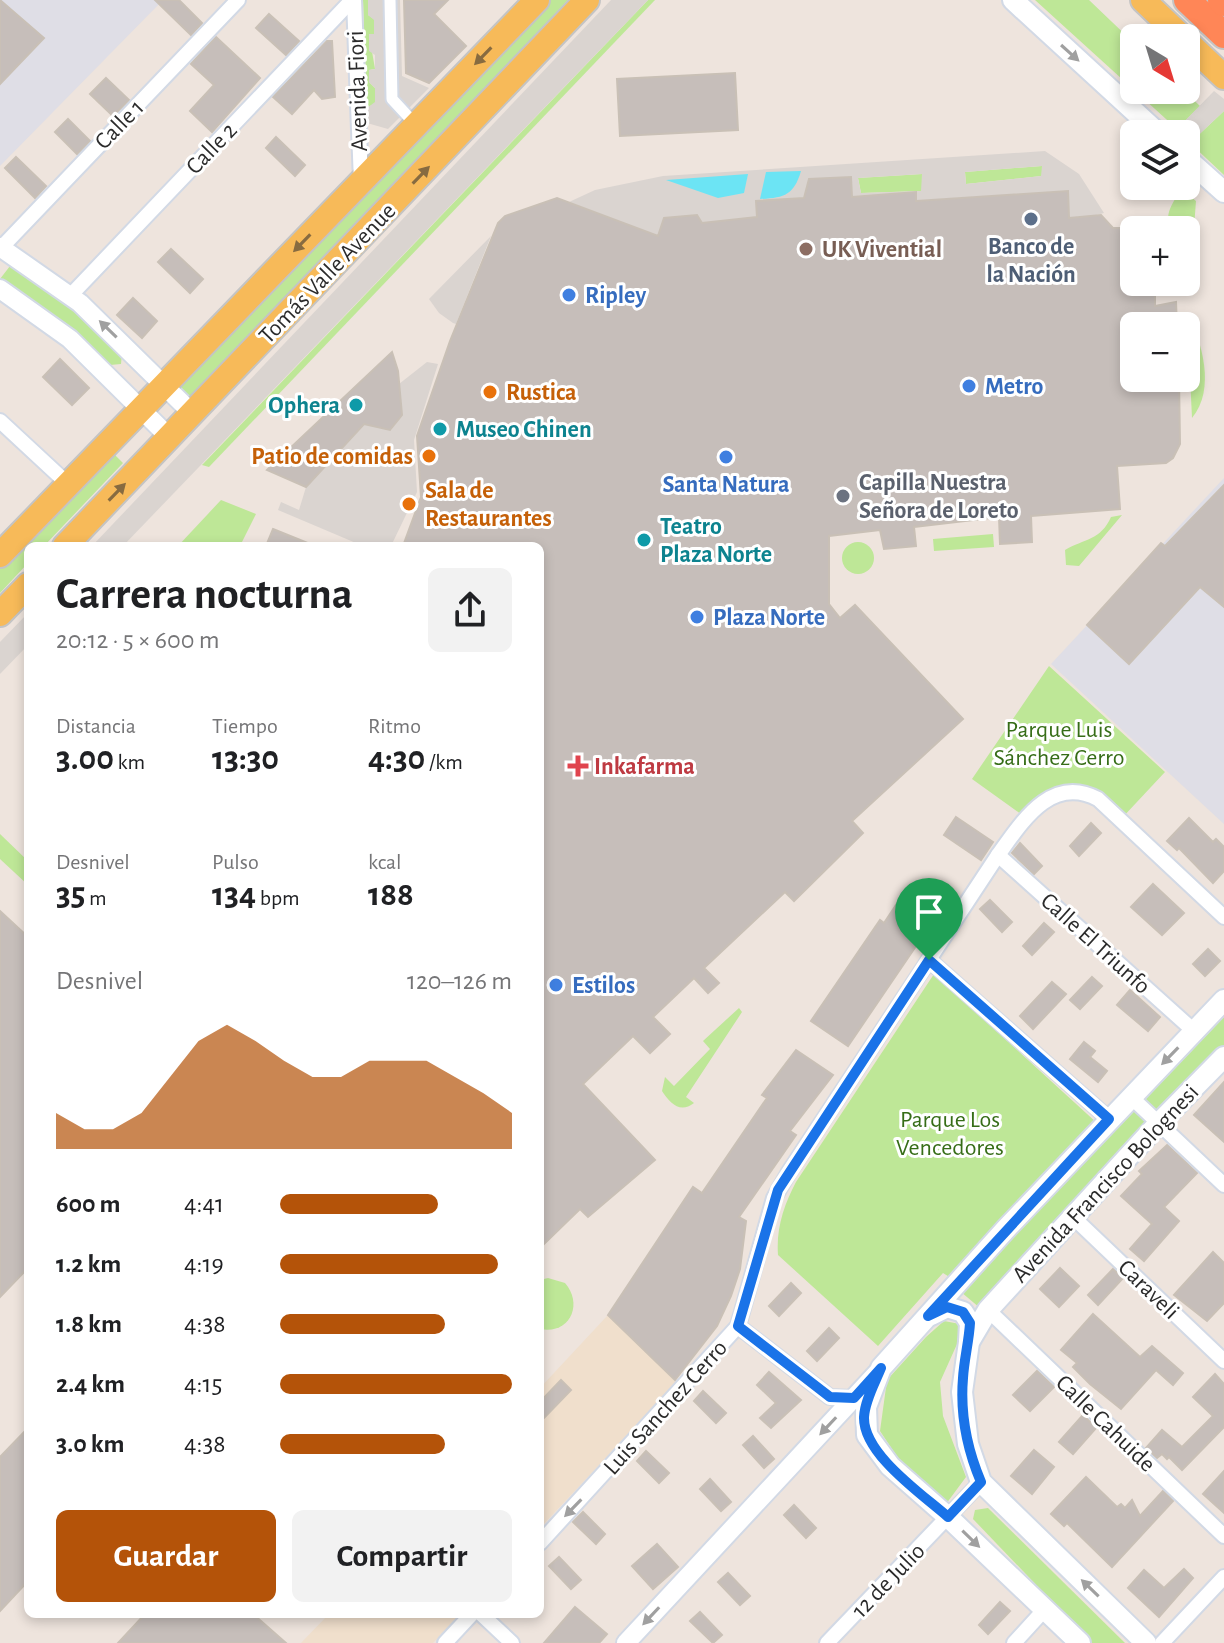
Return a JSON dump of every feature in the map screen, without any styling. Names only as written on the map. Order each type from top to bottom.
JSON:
[{"type":"highway","points":[[1187,0],[1224,35]]},
{"type":"main road","name":"Tomás Valle Avenue","points":[[140,408],[537,0]]},
{"type":"main road","name":"Tomás Valle Avenue","points":[[69,542],[587,0]]},
{"type":"main road","points":[[1013,0],[1144,120]]},
{"type":"main road","points":[[1143,0],[1169,24]]},
{"type":"main road","points":[[1200,54],[1224,77]]},
{"type":"main road","points":[[1200,171],[1224,192]]},
{"type":"main road","points":[[0,555],[140,408]]},
{"type":"main road","points":[[0,614],[24,589]]},
{"type":"main road","name":"Avenida Francisco Bolognesi","points":[[881,1368],[1109,1119],[1224,1000]]},
{"type":"main road","name":"Avenida Francisco Bolognesi","points":[[969,1342],[988,1310],[1159,1123],[1224,1057]]},
{"type":"main road","points":[[928,1316],[947,1307],[963,1312],[970,1323],[962,1408],[968,1444],[981,1482],[1146,1643]]},
{"type":"main road","points":[[881,1368],[866,1407],[867,1435],[890,1466],[1080,1643]]},
{"type":"street","name":"Calle 1","points":[[0,248],[238,0]]},
{"type":"street","name":"Avenida Fiori","points":[[353,0],[361,182]]},
{"type":"street","name":"Calle 2","points":[[70,296],[353,0]]},
{"type":"street","points":[[390,0],[392,99],[416,125]]},
{"type":"street","points":[[0,248],[70,296],[193,414]]},
{"type":"street","points":[[0,289],[70,339],[170,438]]},
{"type":"street","points":[[0,421],[68,484]]},
{"type":"street","name":"Luis Sanchez Cerro","points":[[544,1539],[738,1326],[778,1190],[1030,811],[1043,801],[1067,792],[1085,793],[1116,813],[1224,917]]},
{"type":"street","name":"Calle El Triunfo","points":[[998,855],[1194,1031]]},
{"type":"street","points":[[929,960],[1109,1119]]},
{"type":"street","points":[[1131,1097],[1224,1185]]},
{"type":"street","name":"Caraveli","points":[[1074,1218],[1224,1361]]},
{"type":"street","name":"Calle Cahuide","points":[[988,1310],[1224,1536]]},
{"type":"street","points":[[738,1326],[830,1397],[854,1398]]},
{"type":"street","name":"Avenida Francisco Bolognesi","points":[[626,1643],[881,1368]]},
{"type":"street","name":"12 de Julio","points":[[827,1643],[981,1482]]},
{"type":"street","points":[[1162,1643],[1224,1577]]},
{"type":"street","points":[[1014,1643],[1045,1609]]},
{"type":"street","points":[[445,1643],[468,1618]]},
{"type":"street","points":[[485,1618],[512,1643]]},
{"type":"shaded area","points":[[0,0],[163,0],[0,166]]},
{"type":"shaded area","points":[[368,0],[400,0],[402,76],[429,88],[388,129],[367,123],[367,108],[375,102],[375,88],[369,82],[369,70],[375,69],[375,55],[369,51],[369,34],[374,34],[374,20],[368,15]]},
{"type":"shaded area","points":[[611,0],[648,0],[127,542],[96,542]]},
{"type":"shaded area","points":[[1214,91],[1224,99],[1224,111],[1200,134],[1200,120],[1186,120]]},
{"type":"shaded area","points":[[1045,151],[1079,174],[1104,213],[1092,216],[1069,234],[1068,191],[923,200],[918,207],[702,223],[697,215],[664,218],[658,236],[569,202],[595,190],[663,176]],"holes":[[[1042,166],[1041,176],[966,184],[965,172]],[[922,174],[921,191],[861,193],[858,178]]]},
{"type":"shaded area","points":[[491,236],[456,324],[453,323],[439,313],[429,299]]},
{"type":"shaded area","points":[[427,362],[438,364],[414,440],[417,492],[393,542],[354,542],[278,510],[281,502],[299,510],[306,487],[364,424],[391,430],[402,415],[399,384]]},
{"type":"shaded area","points":[[1224,478],[1224,824],[1051,664]]},
{"type":"shaded area","points":[[24,617],[24,649],[0,674],[0,642]]},
{"type":"shaded area","points":[[608,1315],[677,1382],[544,1524],[544,1384]]},
{"type":"shaded area","points":[[325,1618],[456,1618],[433,1643],[301,1643]]},
{"type":"green space","points":[[363,0],[368,0],[368,15],[374,19],[374,35],[369,34],[375,69],[369,70],[369,82],[375,88],[375,103],[367,108]]},
{"type":"green space","points":[[545,0],[568,0],[190,398],[176,385]]},
{"type":"green space","points":[[648,0],[655,0],[209,467],[202,465]]},
{"type":"green space","points":[[1035,0],[1089,0],[1120,30],[1120,77]]},
{"type":"green space","points":[[1149,104],[1200,106],[1186,120],[1167,120]]},
{"type":"green space","points":[[1224,111],[1224,175],[1200,152],[1200,134]]},
{"type":"green space","points":[[1042,166],[1042,176],[966,184],[965,172]]},
{"type":"green space","points":[[922,174],[922,191],[861,193],[858,178]]},
{"type":"green space","points":[[1175,200],[1196,201],[1195,216],[1169,216]]},
{"type":"green space","points":[[10,266],[63,301],[122,353],[121,364],[110,365],[56,317],[0,279]]},
{"type":"green space","points":[[1200,345],[1205,380],[1199,406],[1192,418],[1191,392],[1200,392]]},
{"type":"green space","points":[[111,451],[123,463],[48,542],[24,542],[24,567],[0,593],[0,566]]},
{"type":"green space","points":[[221,500],[256,514],[242,542],[182,542]]},
{"type":"green space","points":[[1122,515],[1079,566],[1066,565],[1065,550],[1097,535],[1111,517]]},
{"type":"green space","points":[[993,534],[994,547],[934,551],[933,539]]},
{"type":"green space","points":[[858,542],[869,547],[874,558],[869,569],[858,574],[847,569],[842,558],[847,547]]},
{"type":"green space","name":"Parque Luis Sánchez Cerro","points":[[1049,666],[1165,772],[1122,818],[1076,792],[1025,817],[972,779]]},
{"type":"green space","points":[[0,834],[24,857],[24,881],[0,859]]},
{"type":"green space","name":"Parque Los Vencedores","points":[[934,974],[1098,1124],[951,1278],[943,1273],[878,1346],[778,1255],[780,1226],[796,1182]]},
{"type":"green space","points":[[739,1008],[742,1012],[686,1097],[694,1103],[676,1106],[662,1091],[665,1077],[674,1086],[710,1049],[703,1041]]},
{"type":"green space","points":[[1224,1017],[1224,1045],[980,1308],[961,1292]]},
{"type":"green space","points":[[544,1279],[565,1283],[573,1300],[573,1309],[566,1323],[550,1330],[544,1329]]},
{"type":"green space","points":[[944,1321],[960,1324],[962,1333],[940,1382],[943,1416],[966,1477],[946,1504],[906,1470],[880,1431],[887,1380]]},
{"type":"green space","points":[[988,1508],[1125,1643],[1092,1643],[973,1519],[975,1510]]},
{"type":"water","points":[[801,171],[787,194],[760,199],[766,172]]},
{"type":"water","points":[[748,174],[744,193],[718,198],[666,180]]},
{"type":"building","points":[[0,0],[44,38],[0,84]]},
{"type":"building","points":[[155,0],[179,0],[202,23],[191,35]]},
{"type":"building","points":[[404,0],[448,0],[434,14],[466,46],[429,83],[406,73]]},
{"type":"building","points":[[269,14],[299,41],[286,55],[256,28]]},
{"type":"building","points":[[216,37],[260,78],[212,132],[190,111],[214,85],[191,64]]},
{"type":"building","points":[[327,41],[332,41],[335,97],[322,99],[314,90],[292,114],[273,97]]},
{"type":"building","points":[[735,73],[738,130],[620,136],[617,79]]},
{"type":"building","points":[[106,78],[129,100],[113,116],[90,94]]},
{"type":"building","points":[[68,119],[90,141],[77,154],[55,132]]},
{"type":"building","points":[[276,137],[305,165],[295,176],[266,148]]},
{"type":"building","points":[[16,157],[46,186],[35,198],[5,168]]},
{"type":"building","name":"Plaza Norte","points":[[851,177],[852,197],[916,192],[916,201],[1068,191],[1069,218],[1101,215],[1113,228],[1120,228],[1120,296],[1155,296],[1155,306],[1176,302],[1176,312],[1120,312],[1120,392],[1179,392],[1180,444],[1173,458],[1166,463],[1117,466],[1120,509],[1031,516],[1032,542],[1000,544],[999,517],[914,527],[916,546],[884,549],[880,530],[829,536],[829,604],[840,618],[855,605],[963,719],[852,821],[863,833],[794,901],[785,892],[704,968],[719,983],[708,993],[694,978],[653,1017],[670,1034],[650,1053],[633,1036],[583,1084],[655,1160],[588,1217],[580,1209],[544,1244],[544,542],[404,542],[421,497],[417,436],[450,341],[498,223],[505,216],[557,198],[658,236],[664,218],[697,215],[702,223],[757,217],[756,201],[804,198],[809,179]]},
{"type":"building","points":[[171,249],[203,279],[190,293],[158,262]]},
{"type":"building","points":[[133,298],[157,321],[142,338],[117,315]]},
{"type":"building","points":[[392,352],[398,371],[402,415],[390,430],[364,424],[306,487],[267,470]]},
{"type":"building","points":[[60,359],[89,388],[72,405],[43,377]]},
{"type":"building","points":[[1224,485],[1224,607],[1200,587],[1129,664],[1087,625],[1161,543],[1165,546]]},
{"type":"building","points":[[273,529],[305,542],[268,542]]},
{"type":"building","points":[[956,817],[993,842],[981,860],[944,835]]},
{"type":"building","points":[[1189,818],[1213,842],[1216,839],[1224,847],[1224,871],[1213,883],[1179,848],[1177,850],[1167,841]]},
{"type":"building","points":[[1091,823],[1101,833],[1079,856],[1070,846]]},
{"type":"building","points":[[1020,843],[1042,866],[1034,874],[1012,853]]},
{"type":"building","points":[[1153,884],[1184,913],[1162,935],[1131,907]]},
{"type":"building","points":[[908,887],[945,912],[933,930],[929,927],[848,1046],[811,1021],[880,920],[884,923]]},
{"type":"building","points":[[990,900],[1012,922],[1002,932],[980,909]]},
{"type":"building","points":[[0,911],[24,933],[24,1272],[0,1297]]},
{"type":"building","points":[[1044,923],[1054,932],[1032,955],[1023,946]]},
{"type":"building","points":[[1208,949],[1220,961],[1205,976],[1193,964]]},
{"type":"building","points":[[1092,977],[1102,986],[1080,1009],[1070,1000]]},
{"type":"building","points":[[1052,982],[1066,994],[1033,1029],[1020,1016]]},
{"type":"building","points":[[1130,990],[1160,1017],[1148,1031],[1117,1005]]},
{"type":"building","points":[[1084,1042],[1095,1051],[1090,1057],[1107,1071],[1098,1082],[1070,1059]]},
{"type":"building","points":[[796,1050],[833,1075],[790,1131],[796,1135],[739,1217],[746,1221],[740,1269],[731,1296],[717,1326],[675,1380],[608,1315],[693,1187],[702,1193],[767,1098],[762,1095]]},
{"type":"building","points":[[1224,1082],[1224,1142],[1194,1115]]},
{"type":"building","points":[[1167,1145],[1197,1173],[1164,1207],[1179,1221],[1144,1261],[1130,1249],[1152,1224],[1121,1196],[1142,1174],[1139,1171]]},
{"type":"building","points":[[1213,1252],[1224,1263],[1224,1303],[1207,1321],[1174,1295]]},
{"type":"building","points":[[1060,1268],[1079,1286],[1059,1307],[1040,1289]]},
{"type":"building","points":[[1113,1269],[1123,1278],[1098,1305],[1088,1295]]},
{"type":"building","points":[[791,1283],[801,1293],[779,1316],[769,1306]]},
{"type":"building","points":[[1093,1314],[1140,1357],[1152,1346],[1183,1373],[1173,1385],[1156,1370],[1121,1409],[1090,1384],[1073,1367],[1077,1363],[1061,1350]]},
{"type":"building","points":[[829,1328],[839,1338],[817,1361],[807,1351]]},
{"type":"building","points":[[1037,1371],[1054,1387],[1030,1411],[1013,1395]]},
{"type":"building","points":[[769,1372],[801,1400],[771,1428],[760,1418],[776,1403],[757,1385]]},
{"type":"building","points":[[1215,1374],[1224,1384],[1224,1427],[1182,1470],[1169,1457],[1167,1459],[1162,1454],[1157,1458],[1146,1448],[1162,1430],[1182,1447],[1213,1416],[1193,1397]]},
{"type":"building","points":[[561,1380],[571,1390],[544,1418],[544,1398]]},
{"type":"building","points":[[703,1391],[726,1413],[716,1423],[694,1401]]},
{"type":"building","points":[[1083,1415],[1096,1428],[1073,1454],[1059,1442]]},
{"type":"building","points":[[24,1432],[24,1585],[0,1611],[0,1457]]},
{"type":"building","points":[[753,1436],[774,1459],[764,1468],[743,1445]]},
{"type":"building","points":[[1034,1450],[1054,1467],[1032,1494],[1011,1476]]},
{"type":"building","points":[[646,1451],[669,1473],[659,1483],[637,1461]]},
{"type":"building","points":[[1224,1471],[1224,1513],[1203,1494]]},
{"type":"building","points":[[1086,1477],[1117,1507],[1121,1504],[1125,1508],[1132,1500],[1140,1516],[1163,1491],[1173,1501],[1112,1567],[1067,1523],[1064,1526],[1051,1514]]},
{"type":"building","points":[[710,1479],[731,1502],[721,1511],[700,1489]]},
{"type":"building","points":[[794,1505],[816,1528],[806,1538],[784,1515]]},
{"type":"building","points":[[583,1512],[605,1534],[596,1544],[573,1522]]},
{"type":"building","points":[[657,1544],[678,1567],[653,1589],[632,1566]]},
{"type":"building","points":[[559,1557],[581,1580],[571,1589],[549,1566]]},
{"type":"building","points":[[1184,1569],[1193,1578],[1159,1617],[1128,1588],[1144,1570],[1164,1588]]},
{"type":"building","points":[[728,1573],[750,1596],[740,1605],[718,1582]]},
{"type":"building","points":[[1000,1602],[1010,1611],[988,1634],[979,1625]]},
{"type":"building","points":[[575,1607],[607,1634],[599,1643],[544,1643]]},
{"type":"building","points":[[700,1612],[722,1635],[713,1643],[690,1621]]},
{"type":"building","points":[[141,1618],[258,1618],[286,1643],[118,1643]]},
{"type":"place","name":"Banco de la Nación","points":[[1031,219]]},
{"type":"place","name":"UK Vivential","points":[[806,249]]},
{"type":"place","name":"Ripley","points":[[569,295]]},
{"type":"place","name":"Metro","points":[[969,386]]},
{"type":"place","name":"Rustica","points":[[490,392]]},
{"type":"place","name":"Ophera","points":[[356,405]]},
{"type":"place","name":"Museo Chinen","points":[[440,429]]},
{"type":"place","name":"Patio de comidas","points":[[429,456]]},
{"type":"place","name":"Santa Natura","points":[[726,457]]},
{"type":"place","name":"Capilla Nuestra Señora de Loreto","points":[[843,496]]},
{"type":"place","name":"Sala de Restaurantes","points":[[409,504]]},
{"type":"place","name":"Teatro Plaza Norte","points":[[644,540]]},
{"type":"place","name":"Plaza Norte","points":[[697,617]]},
{"type":"place","name":"Inkafarma","points":[[578,766]]},
{"type":"place","name":"Estilos","points":[[556,985]]},
{"type":"route","points":[[929,960],[1109,1119],[928,1316],[947,1307],[957,1308],[970,1323],[962,1408],[968,1444],[981,1482],[948,1517],[890,1466],[867,1435],[866,1407],[881,1368],[854,1398],[830,1397],[738,1326],[756,1256],[778,1190],[929,960]]}]
